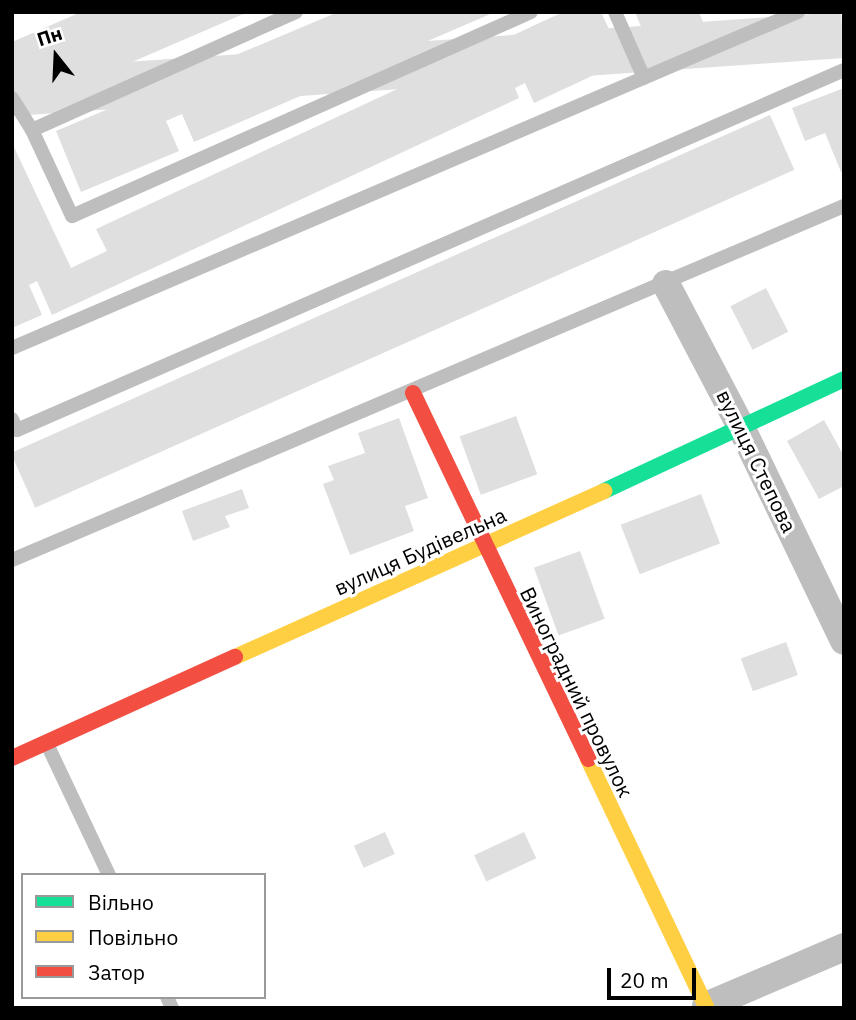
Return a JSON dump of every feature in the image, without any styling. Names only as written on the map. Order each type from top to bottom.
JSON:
[{"type":"street","name":"вулиця Степова","points":[[666,284],[742,429],[844,641]]},
{"type":"street","name":"вулиця Будівельна","points":[[12,758],[742,429],[844,379]]},
{"type":"street","name":"Виноградний провулок","points":[[413,393],[483,546],[706,1007]]},
{"type":"street","points":[[706,1007],[844,947]]},
{"type":"lane","points":[[32,130],[296,12]]},
{"type":"lane","points":[[12,98],[32,130],[72,216],[531,12]]},
{"type":"lane","points":[[615,12],[644,78]]},
{"type":"lane","points":[[12,348],[798,12]]},
{"type":"lane","points":[[12,419],[17,430],[844,70]]},
{"type":"lane","points":[[12,560],[413,393],[844,206]]},
{"type":"lane","points":[[47,743],[108,873]]},
{"type":"building","points":[[81,12],[248,12],[37,103],[27,80],[12,86],[12,42]]},
{"type":"building","points":[[338,12],[495,12],[194,142],[182,114],[166,121],[179,151],[81,192],[56,131]]},
{"type":"building","points":[[563,12],[601,12],[624,61],[534,103],[525,83],[515,88],[519,98],[52,315],[37,281],[29,285],[42,315],[12,328],[12,143],[71,268],[107,251],[96,229]]},
{"type":"building","points":[[635,12],[699,12],[706,30],[652,53]]},
{"type":"building","points":[[841,12],[844,58],[12,116],[12,70]]},
{"type":"building","points":[[844,88],[844,171],[841,172],[825,133],[805,141],[792,108]]},
{"type":"building","points":[[770,115],[794,170],[35,508],[12,452]]},
{"type":"building","points":[[766,288],[788,332],[753,350],[730,306]]},
{"type":"building","points":[[516,416],[537,474],[481,495],[460,437]]},
{"type":"building","points":[[399,418],[428,498],[405,506],[414,531],[350,555],[323,484],[334,480],[328,466],[365,453],[358,433]]},
{"type":"building","points":[[824,420],[844,456],[844,486],[819,499],[787,441]]},
{"type":"building","points":[[242,489],[249,508],[225,516],[230,527],[193,541],[182,511]]},
{"type":"building","points":[[701,494],[720,543],[640,574],[621,525]]},
{"type":"building","points":[[580,551],[605,619],[559,635],[534,568]]},
{"type":"building","points":[[786,642],[798,675],[753,691],[741,658]]},
{"type":"building","points":[[385,832],[395,854],[364,868],[354,846]]},
{"type":"building","points":[[524,832],[536,858],[486,882],[474,855]]},
{"type":"traffic: fast","points":[[604,491],[844,379]]},
{"type":"traffic: slow","points":[[235,657],[604,491]]},
{"type":"traffic: slow","points":[[588,759],[707,1008]]},
{"type":"traffic: jam","points":[[413,393],[588,759]]},
{"type":"traffic: jam","points":[[12,758],[235,657]]}]
